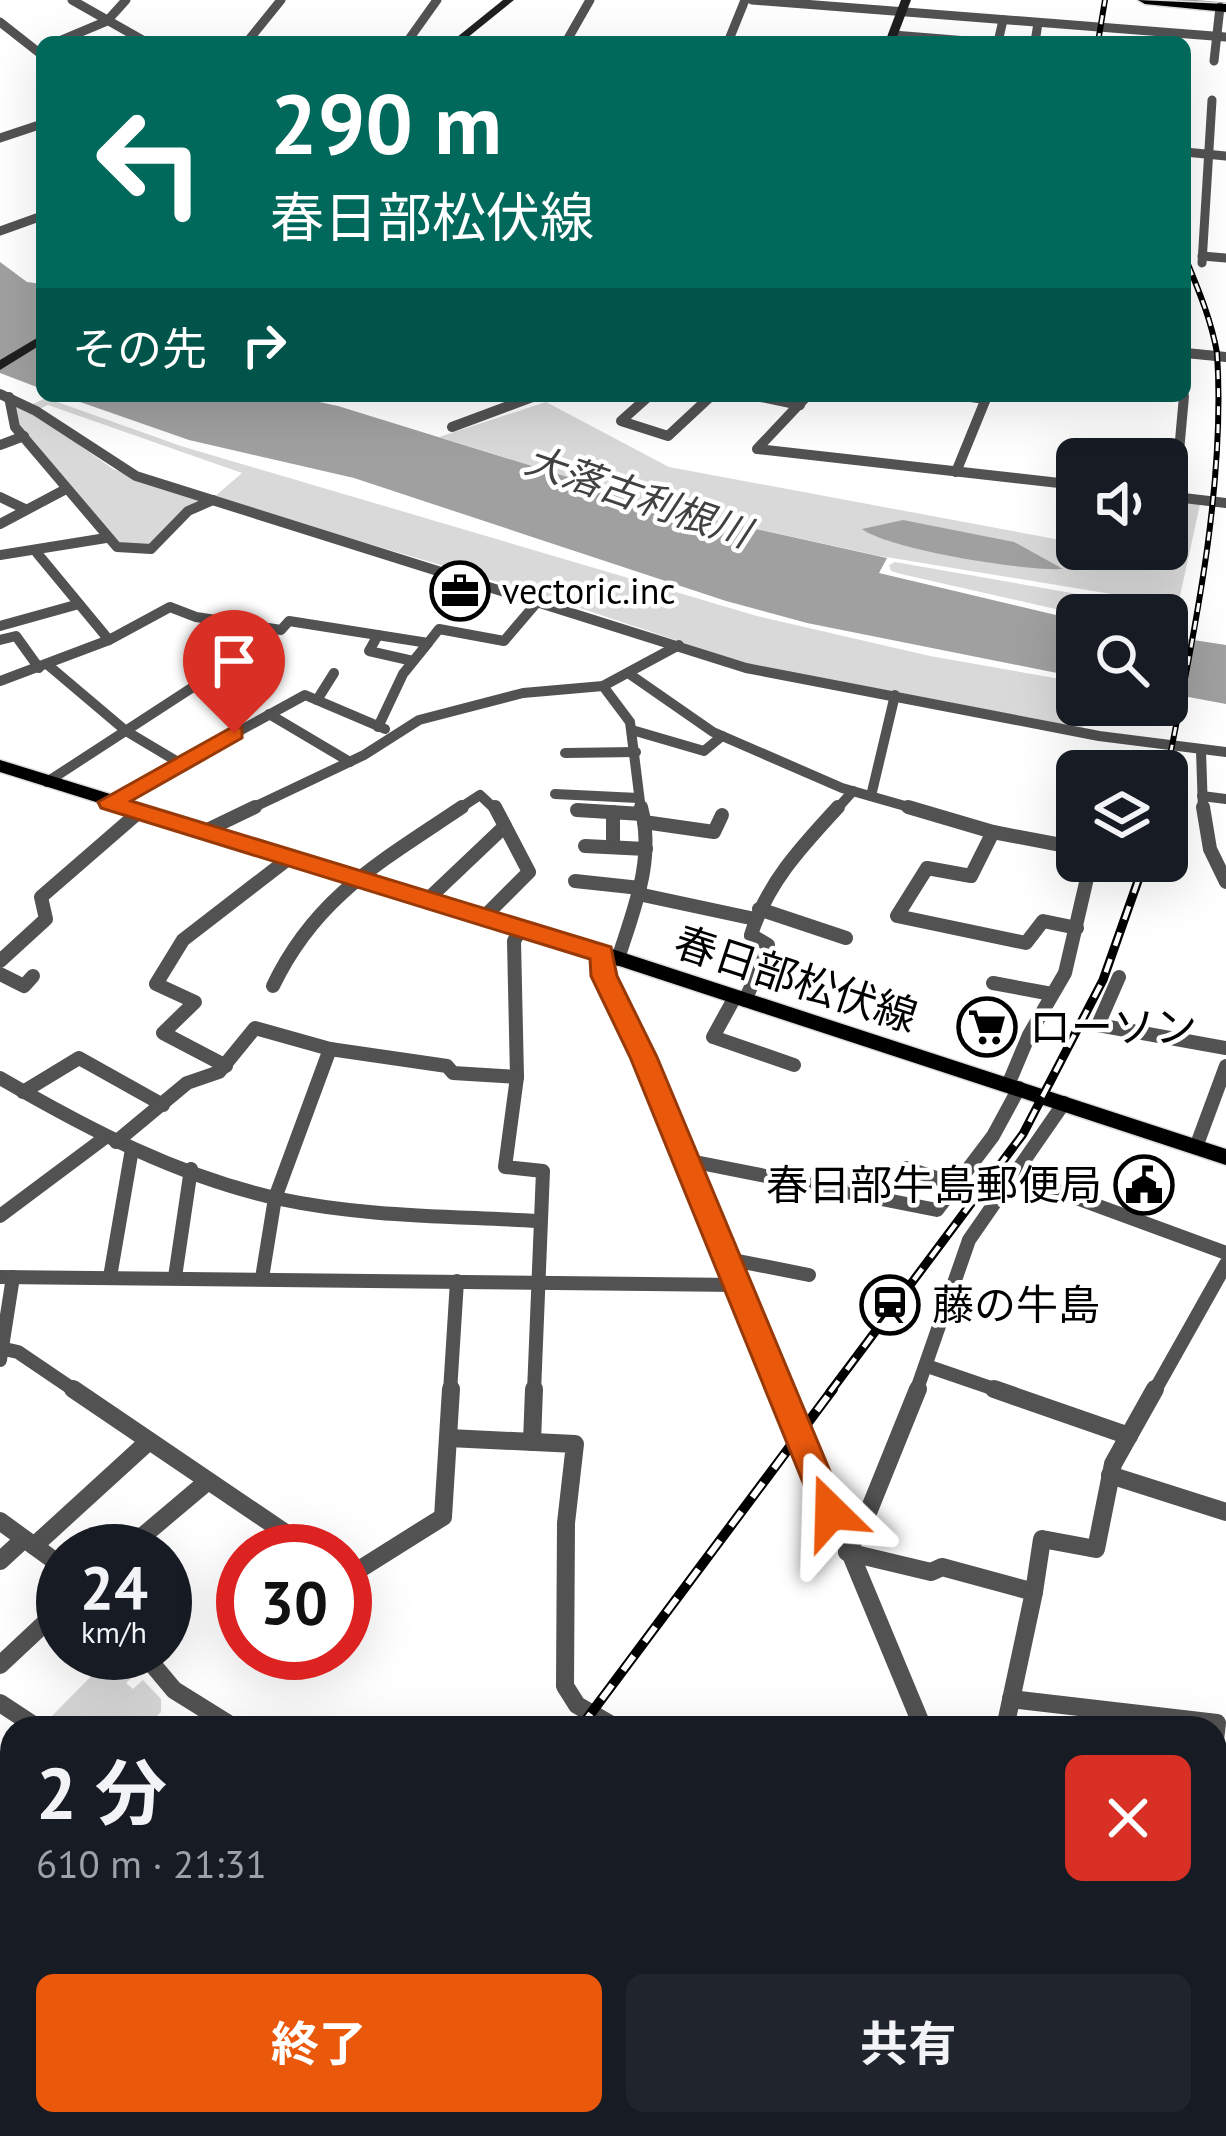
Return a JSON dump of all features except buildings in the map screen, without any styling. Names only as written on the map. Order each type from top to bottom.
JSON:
[{"type":"highway","points":[[1145,0],[1215,5]]},
{"type":"main road","name":"春日部松伏線","points":[[0,766],[610,956],[1226,1157]]},
{"type":"street","points":[[72,0],[135,36]]},
{"type":"street","points":[[71,36],[107,21],[127,0]]},
{"type":"street","points":[[252,36],[281,0]]},
{"type":"street","points":[[411,36],[437,0]]},
{"type":"street","points":[[464,36],[509,0]]},
{"type":"street","points":[[569,36],[590,0]]},
{"type":"street","points":[[731,36],[748,0],[903,6],[929,14],[1222,37]]},
{"type":"street","points":[[1214,61],[1222,37],[1215,5]]},
{"type":"street","points":[[892,36],[903,6]]},
{"type":"street","points":[[922,36],[929,14]]},
{"type":"street","points":[[960,36],[966,17]]},
{"type":"street","points":[[1000,36],[1004,20]]},
{"type":"street","points":[[0,22],[36,48]]},
{"type":"street","points":[[1036,36],[1039,23]]},
{"type":"street","points":[[1058,36],[1060,25]]},
{"type":"street","points":[[1119,36],[1120,29]]},
{"type":"street","points":[[1212,100],[1202,259],[1226,258]]},
{"type":"street","points":[[0,138],[36,126]]},
{"type":"street","points":[[1191,153],[1226,155]]},
{"type":"street","points":[[1205,212],[1226,214]]},
{"type":"street","points":[[0,231],[36,218]]},
{"type":"street","points":[[0,366],[36,343]]},
{"type":"street","points":[[1191,354],[1226,357]]},
{"type":"street","points":[[5,396],[15,427],[106,538],[124,549],[151,549],[188,511],[213,500]]},
{"type":"street","points":[[5,396],[32,404],[116,468],[746,668],[1100,736],[1226,752]]},
{"type":"street","points":[[452,427],[519,402]]},
{"type":"street","points":[[643,402],[620,421],[660,437],[668,436],[705,402]]},
{"type":"street","points":[[801,402],[757,449],[1056,483]]},
{"type":"street","points":[[956,472],[985,402]]},
{"type":"street","points":[[1179,438],[1183,402]]},
{"type":"street","points":[[0,446],[23,436]]},
{"type":"street","points":[[0,524],[65,489]]},
{"type":"street","points":[[0,497],[25,508]]},
{"type":"street","points":[[1188,498],[1226,503]]},
{"type":"street","points":[[0,555],[37,553],[106,538]]},
{"type":"street","points":[[37,553],[109,640]]},
{"type":"street","points":[[377,727],[413,661],[439,629],[504,641],[538,600]]},
{"type":"street","points":[[0,626],[79,604]]},
{"type":"street","points":[[0,681],[109,640],[170,607],[196,617],[280,630],[289,621],[428,643]]},
{"type":"street","points":[[378,635],[368,651],[413,661]]},
{"type":"street","points":[[0,640],[16,636],[44,667],[126,731],[178,762]]},
{"type":"street","points":[[203,832],[350,762],[419,720],[523,693],[603,686],[680,645]]},
{"type":"street","points":[[317,700],[334,673]]},
{"type":"street","points":[[628,673],[722,736],[853,791],[993,832],[1056,844]]},
{"type":"street","points":[[47,782],[210,676]]},
{"type":"street","points":[[603,686],[616,699],[632,730],[646,849],[639,891],[604,976],[739,1285],[917,1716]]},
{"type":"street","points":[[110,802],[305,694],[395,733]]},
{"type":"street","points":[[871,796],[895,695]]},
{"type":"street","points":[[269,714],[350,762]]},
{"type":"street","points":[[632,730],[704,751],[722,736]]},
{"type":"street","points":[[1201,751],[1202,833],[1208,854],[1226,882]]},
{"type":"street","points":[[565,753],[636,752]]},
{"type":"street","points":[[794,1065],[713,1037],[767,950],[768,945],[751,935],[757,914],[782,873],[853,791]]},
{"type":"street","points":[[555,794],[638,798]]},
{"type":"street","points":[[273,986],[295,941],[358,880],[480,795],[492,802],[529,872],[483,918]]},
{"type":"street","points":[[1202,796],[1226,800]]},
{"type":"street","points":[[577,810],[613,812],[714,832],[722,815]]},
{"type":"street","points":[[0,962],[46,919],[41,896],[139,812]]},
{"type":"street","points":[[613,812],[613,847]]},
{"type":"street","points":[[426,901],[505,826]]},
{"type":"street","points":[[993,832],[971,876],[928,868],[897,916],[1025,944],[1043,921],[1077,928]]},
{"type":"street","points":[[585,846],[646,849]]},
{"type":"street","points":[[226,1066],[163,1033],[195,1002],[156,984],[182,940],[288,859]]},
{"type":"street","points":[[575,881],[757,914],[845,938]]},
{"type":"street","points":[[686,1160],[937,1210],[993,1136],[1065,973],[1087,882]]},
{"type":"street","points":[[520,929],[514,941],[517,1077],[505,1167],[543,1171],[532,1442]]},
{"type":"street","points":[[0,974],[24,986],[33,976]]},
{"type":"street","points":[[1119,977],[1098,1025],[1226,1048]]},
{"type":"street","points":[[994,983],[1052,994]]},
{"type":"street","points":[[0,1216],[117,1143],[187,1083],[201,1083],[237,1059],[255,1028],[330,1049],[447,1066],[453,1073],[517,1077]]},
{"type":"street","points":[[262,1278],[274,1198],[330,1049]]},
{"type":"street","points":[[23,1092],[79,1058],[163,1105]]},
{"type":"street","points":[[1196,1147],[1226,1066]]},
{"type":"street","points":[[0,1078],[117,1143],[274,1198],[318,1206],[538,1221]]},
{"type":"street","points":[[847,1552],[863,1526],[927,1366],[969,1240],[1064,1103]]},
{"type":"street","points":[[110,1277],[117,1143]]},
{"type":"street","points":[[905,1168],[954,1184]]},
{"type":"street","points":[[175,1276],[191,1169]]},
{"type":"street","points":[[1014,1175],[1226,1253]]},
{"type":"street","points":[[728,1259],[809,1275]]},
{"type":"street","points":[[1007,1716],[1042,1539],[1096,1549],[1110,1475],[1226,1264]]},
{"type":"street","points":[[272,1524],[17,1352],[1,1352],[6,1277],[739,1285]]},
{"type":"street","points":[[372,1563],[437,1525],[442,1517],[458,1281]]},
{"type":"street","points":[[927,1366],[1129,1436]]},
{"type":"street","points":[[448,1438],[575,1444],[566,1523],[565,1686],[577,1705],[596,1716]]},
{"type":"street","points":[[0,1561],[149,1441]]},
{"type":"street","points":[[1110,1475],[1226,1513]]},
{"type":"street","points":[[157,1524],[208,1481]]},
{"type":"street","points":[[0,1521],[36,1547]]},
{"type":"street","points":[[847,1552],[931,1572],[942,1568],[1034,1592]]},
{"type":"street","points":[[0,1666],[36,1632]]},
{"type":"street","points":[[166,1680],[216,1716]]},
{"type":"street","points":[[1011,1699],[1157,1716]]},
{"type":"shaded area","points":[[0,262],[36,283],[36,387],[0,373]]},
{"type":"shaded area","points":[[57,402],[181,446],[757,616],[930,656],[1056,678],[1056,723],[747,664],[535,593],[213,498],[242,473],[48,405],[33,412],[113,469],[206,500],[153,544],[121,545],[15,420],[11,407]]},
{"type":"shaded area","points":[[80,402],[319,402],[684,513],[887,558],[879,573],[1056,615],[1056,673],[807,623],[726,601],[354,478],[189,440]]},
{"type":"shaded area","points":[[546,402],[669,467],[1056,539],[1056,570],[1186,570],[1180,594],[1111,594],[880,556],[684,513],[439,437]]},
{"type":"shaded area","points":[[1188,498],[1201,500],[1188,559]]},
{"type":"shaded area","points":[[903,520],[1014,542],[1056,569],[959,558],[862,529]]},
{"type":"shaded area","points":[[895,562],[1077,594],[1056,594],[1056,609],[901,574],[889,565]]},
{"type":"shaded area","points":[[1188,639],[1226,645],[1226,704],[1188,697]]},
{"type":"shaded area","points":[[87,1680],[129,1680],[126,1683],[133,1689],[143,1680],[161,1699],[157,1716],[52,1716]]},
{"type":"waterway","points":[[1178,0],[1226,4]]},
{"type":"railway","points":[[1099,36],[1105,0]]},
{"type":"railway","points":[[1171,750],[1205,563],[1217,456],[1217,353],[1191,272]]},
{"type":"railway","points":[[830,1392],[1023,1134],[1103,980],[1138,882]]},
{"type":"railway","points":[[589,1716],[833,1389]]},
{"type":"place","name":"vectoric.inc","points":[[460,591]]},
{"type":"place","name":"ローソン","points":[[987,1027]]},
{"type":"place","name":"春日部牛島郵便局","points":[[1144,1185]]},
{"type":"place","name":"藤の牛島","points":[[890,1305]]},
{"type":"route","points":[[234,733],[110,802],[602,953],[604,976],[644,1057],[831,1512]]},
{"type":"water label","name":"大落古利根川","points":[[638,496]]}]
